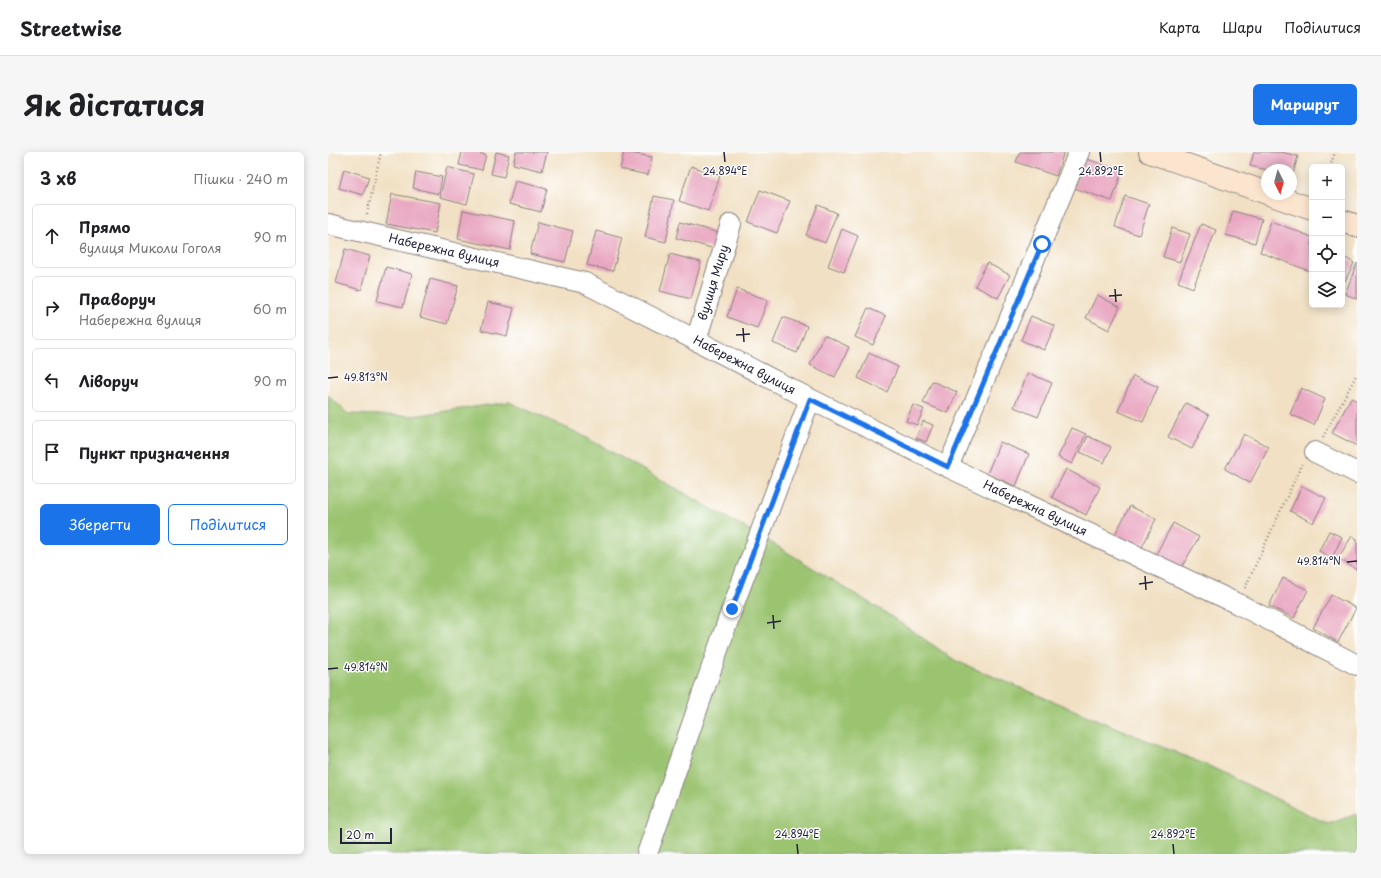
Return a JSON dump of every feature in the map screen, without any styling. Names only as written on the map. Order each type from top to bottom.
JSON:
[{"type":"main road","points":[[1150,152],[1261,192]]},
{"type":"main road","points":[[1286,200],[1309,208]]},
{"type":"main road","points":[[1345,222],[1357,226]]},
{"type":"street","points":[[948,467],[1079,152]]},
{"type":"street","name":"Набережна вулиця","points":[[328,224],[585,283],[810,399],[948,467],[1238,604],[1357,665]]},
{"type":"street","name":"вулиця Миру","points":[[696,341],[731,224]]},
{"type":"street","points":[[648,854],[732,609],[810,399]]},
{"type":"street","points":[[1315,452],[1357,473]]},
{"type":"path","points":[[363,232],[381,152]]},
{"type":"path","points":[[1331,164],[1335,152]]},
{"type":"path","points":[[1238,604],[1305,458],[1315,452],[1357,374]]},
{"type":"green space","points":[[328,395],[348,414],[413,416],[509,402],[580,434],[777,546],[886,613],[956,661],[1211,767],[1328,824],[1357,814],[1357,854],[328,854]]},
{"type":"building","points":[[462,152],[473,152],[486,155],[482,170],[459,165]]},
{"type":"building","points":[[496,152],[509,155],[504,177],[491,174]]},
{"type":"building","points":[[516,152],[547,152],[542,171],[513,164]]},
{"type":"building","points":[[624,152],[652,157],[648,175],[620,169]]},
{"type":"building","points":[[1020,152],[1064,152],[1056,176],[1016,162]]},
{"type":"building","points":[[1254,152],[1281,152],[1298,156],[1296,164],[1261,164],[1261,169],[1250,166]]},
{"type":"building","points":[[1084,158],[1122,171],[1112,201],[1074,188]]},
{"type":"building","points":[[691,166],[720,176],[708,211],[679,201]]},
{"type":"building","points":[[447,167],[474,174],[467,204],[440,197]]},
{"type":"building","points":[[344,169],[369,177],[363,195],[339,188]]},
{"type":"building","points":[[416,172],[442,177],[439,194],[413,188]]},
{"type":"building","points":[[515,181],[547,189],[541,212],[509,204]]},
{"type":"building","points":[[760,190],[790,201],[777,233],[748,222]]},
{"type":"building","points":[[392,194],[441,203],[435,233],[386,224]]},
{"type":"building","points":[[654,196],[674,200],[666,242],[645,237]]},
{"type":"building","points":[[1125,196],[1149,204],[1139,235],[1115,227]]},
{"type":"building","points":[[818,205],[837,213],[825,243],[806,235]]},
{"type":"building","points":[[463,210],[515,221],[510,250],[458,239]]},
{"type":"building","points":[[1233,211],[1262,219],[1255,243],[1226,235]]},
{"type":"building","points":[[1271,221],[1309,236],[1309,271],[1260,252]]},
{"type":"building","points":[[538,222],[573,231],[565,262],[530,254]]},
{"type":"building","points":[[680,222],[719,233],[715,249],[676,238]]},
{"type":"building","points":[[1201,224],[1216,230],[1193,288],[1178,282]]},
{"type":"building","points":[[1172,228],[1190,234],[1180,262],[1163,257]]},
{"type":"building","points":[[842,229],[858,236],[844,272],[828,266]]},
{"type":"building","points":[[596,231],[622,238],[613,271],[587,265]]},
{"type":"building","points":[[345,249],[370,256],[361,290],[336,283]]},
{"type":"building","points":[[670,254],[701,262],[691,299],[660,291]]},
{"type":"building","points":[[1345,258],[1354,263],[1345,281]]},
{"type":"building","points":[[987,263],[1010,275],[998,298],[975,286]]},
{"type":"building","points":[[1357,263],[1357,299],[1345,294]]},
{"type":"building","points":[[386,267],[412,274],[403,307],[377,301]]},
{"type":"building","points":[[430,279],[458,286],[447,324],[420,317]]},
{"type":"building","points":[[737,289],[768,300],[757,328],[727,317]]},
{"type":"building","points":[[1097,295],[1120,307],[1109,330],[1086,318]]},
{"type":"building","points":[[488,302],[514,308],[507,336],[481,330]]},
{"type":"building","points":[[868,308],[886,316],[873,345],[855,337]]},
{"type":"building","points":[[1031,316],[1055,326],[1044,350],[1021,340]]},
{"type":"building","points":[[783,317],[807,326],[797,353],[773,343]]},
{"type":"building","points":[[824,335],[849,347],[835,377],[810,365]]},
{"type":"building","points":[[869,353],[898,367],[887,392],[858,378]]},
{"type":"building","points":[[1028,373],[1052,383],[1038,417],[1014,407]]},
{"type":"building","points":[[1133,376],[1158,387],[1143,422],[1118,411]]},
{"type":"building","points":[[932,381],[957,392],[948,413],[923,403]]},
{"type":"building","points":[[1301,388],[1325,399],[1314,425],[1290,414]]},
{"type":"building","points":[[1351,398],[1357,401],[1357,446],[1332,433]]},
{"type":"building","points":[[1186,403],[1209,415],[1192,449],[1168,437]]},
{"type":"building","points":[[913,405],[924,409],[917,425],[906,421]]},
{"type":"building","points":[[923,421],[933,425],[926,442],[916,438]]},
{"type":"building","points":[[1072,428],[1086,434],[1072,464],[1058,457]]},
{"type":"building","points":[[1244,434],[1269,447],[1250,483],[1225,469]]},
{"type":"building","points":[[1088,436],[1111,447],[1104,463],[1080,452]]},
{"type":"building","points":[[1000,442],[1029,454],[1016,486],[987,474]]},
{"type":"building","points":[[1066,469],[1100,487],[1086,515],[1052,497]]},
{"type":"building","points":[[1302,486],[1326,498],[1313,523],[1290,511]]},
{"type":"building","points":[[1130,506],[1156,519],[1141,549],[1114,536]]},
{"type":"building","points":[[1173,523],[1199,537],[1180,570],[1155,556]]},
{"type":"building","points":[[1329,531],[1342,537],[1332,558],[1319,551]]},
{"type":"building","points":[[1352,536],[1357,539],[1357,570],[1338,558]]},
{"type":"building","points":[[1283,578],[1308,590],[1294,618],[1269,606]]},
{"type":"building","points":[[1331,595],[1356,608],[1338,642],[1313,628]]},
{"type":"route","points":[[732,609],[810,399],[948,467],[1042,244]]}]
